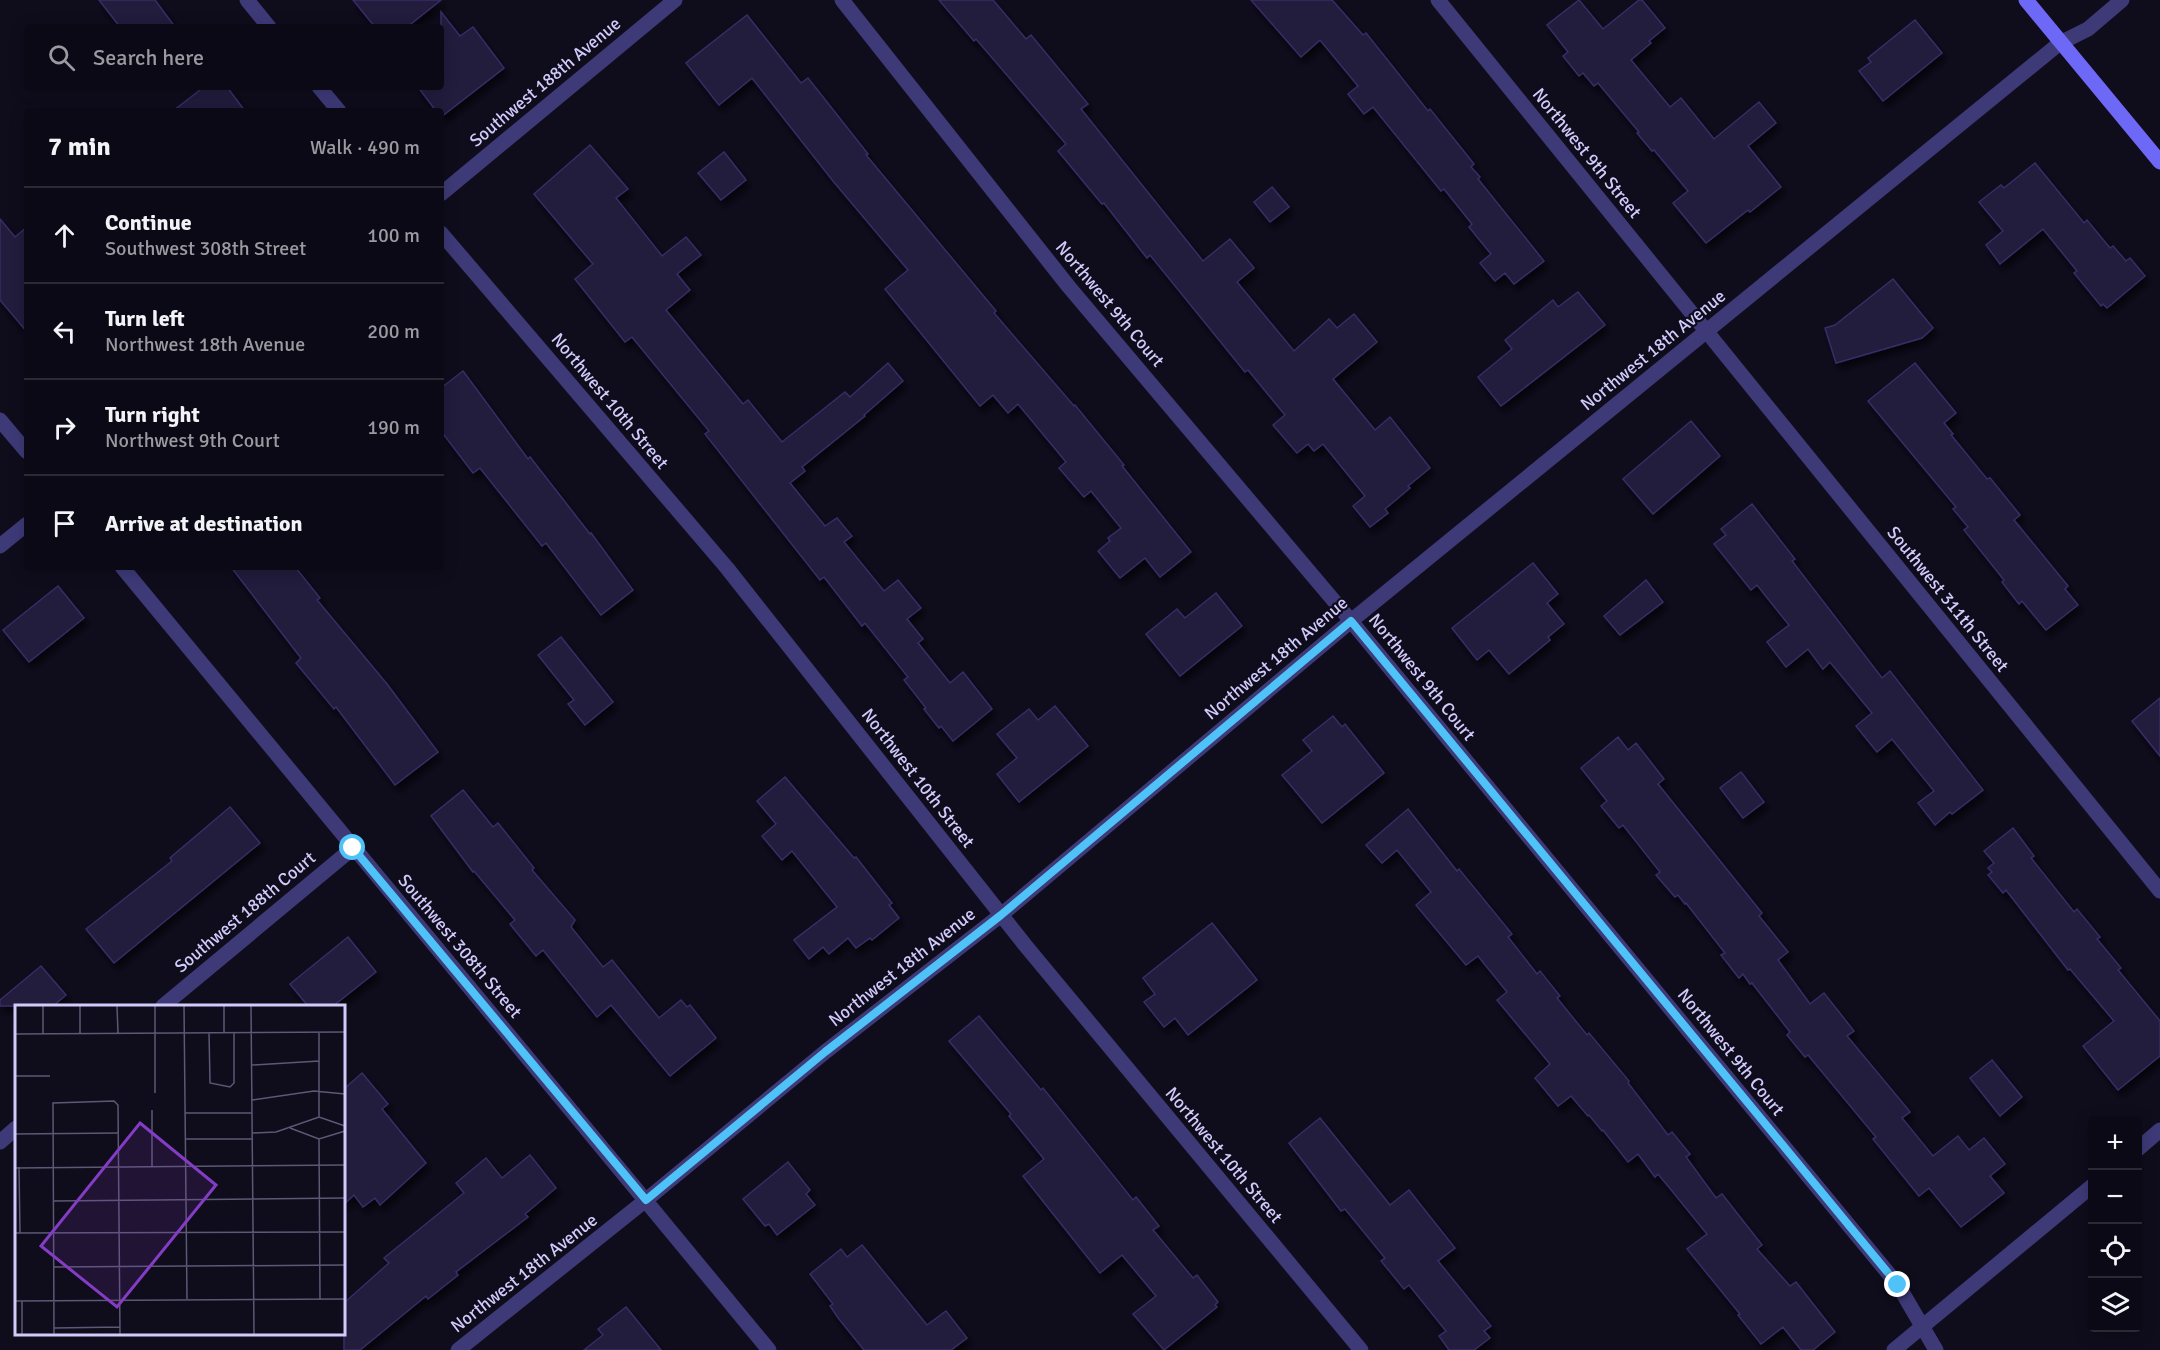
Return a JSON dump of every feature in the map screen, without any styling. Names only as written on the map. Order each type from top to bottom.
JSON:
[{"type":"street","points":[[247,0],[267,24]]},
{"type":"street","name":"Southwest 188th Avenue","points":[[444,192],[675,0]]},
{"type":"street","name":"Northwest 9th Court","points":[[842,0],[1069,287],[1351,621],[1890,1275],[1936,1350]]},
{"type":"street","name":"Northwest 9th Street","points":[[1438,0],[1707,332]]},
{"type":"street","points":[[2026,0],[2160,162]]},
{"type":"street","name":"Northwest 18th Avenue","points":[[458,1350],[646,1200],[825,1052],[1001,915],[1351,621],[2061,42],[2088,29],[2122,0]]},
{"type":"street","points":[[322,90],[336,108]]},
{"type":"street","name":"Northwest 10th Street","points":[[444,237],[727,568],[1001,915],[1361,1350]]},
{"type":"street","name":"Southwest 311th Street","points":[[1707,332],[2160,891]]},
{"type":"street","points":[[0,420],[24,448]]},
{"type":"street","points":[[0,546],[24,526]]},
{"type":"street","name":"Southwest 308th Street","points":[[124,570],[769,1350]]},
{"type":"street","name":"Southwest 188th Court","points":[[164,1005],[353,848]]},
{"type":"street","points":[[0,1142],[15,1129]]},
{"type":"street","points":[[2142,1146],[2160,1131]]},
{"type":"street","points":[[1894,1350],[2088,1189]]},
{"type":"building","points":[[99,0],[155,0],[173,24],[118,24]]},
{"type":"building","points":[[353,0],[441,0],[411,24],[373,24]]},
{"type":"building","points":[[939,0],[993,0],[1026,39],[1031,35],[1088,104],[1081,109],[1203,261],[1230,239],[1254,268],[1237,282],[1294,351],[1329,319],[1337,328],[1354,314],[1377,342],[1333,379],[1375,430],[1390,417],[1430,468],[1385,509],[1388,513],[1370,527],[1353,506],[1365,496],[1323,444],[1314,451],[1308,444],[1297,453],[1273,425],[1285,415],[1248,370],[1245,372],[1150,255],[1147,258],[1104,203],[1102,204],[1058,151],[1066,144],[976,39],[974,41]]},
{"type":"building","points":[[1251,0],[1332,0],[1363,35],[1366,33],[1428,111],[1430,109],[1474,164],[1471,167],[1480,177],[1478,179],[1544,261],[1514,284],[1505,273],[1495,281],[1480,263],[1491,254],[1469,227],[1472,224],[1444,189],[1441,191],[1373,107],[1364,114],[1348,94],[1358,86],[1320,40],[1301,57]]},
{"type":"building","points":[[1579,0],[1603,29],[1642,0],[1665,28],[1631,60],[1670,107],[1681,98],[1714,139],[1759,102],[1776,123],[1748,146],[1781,187],[1706,243],[1673,203],[1688,191],[1637,133],[1639,132],[1598,83],[1594,86],[1583,73],[1579,76],[1563,56],[1568,52],[1547,25]]},
{"type":"building","points":[[441,12],[460,36],[473,27],[504,68],[444,115],[444,108],[434,108],[420,90],[444,90],[444,24],[441,24]]},
{"type":"building","points":[[747,15],[801,83],[808,78],[868,154],[866,155],[996,311],[994,313],[1075,405],[1191,552],[1160,577],[1145,558],[1120,578],[1098,551],[1110,541],[1108,538],[1121,528],[1091,491],[1084,497],[1059,468],[1066,462],[1018,404],[1008,413],[993,395],[980,406],[885,289],[908,270],[833,181],[752,78],[719,105],[686,63]]},
{"type":"building","points":[[1915,20],[1942,53],[1883,101],[1859,71],[1871,62],[1868,58]]},
{"type":"building","points":[[200,90],[229,90],[243,108],[177,108]]},
{"type":"building","points":[[590,145],[628,189],[616,198],[662,256],[686,237],[701,255],[677,274],[690,290],[666,310],[743,404],[748,400],[782,442],[845,392],[850,397],[888,363],[903,381],[865,416],[802,467],[805,471],[790,483],[825,526],[837,518],[852,536],[844,542],[884,591],[898,580],[921,608],[907,619],[923,639],[918,643],[950,683],[963,672],[992,709],[953,741],[924,709],[926,708],[904,680],[908,677],[865,623],[862,626],[824,577],[820,580],[705,434],[709,431],[632,337],[625,342],[575,279],[593,264],[534,194]]},
{"type":"building","points":[[724,152],[746,180],[721,200],[698,173]]},
{"type":"building","points":[[2035,163],[2084,223],[2087,220],[2110,248],[2113,246],[2126,261],[2130,258],[2145,276],[2107,308],[2103,304],[2101,306],[2074,273],[2077,271],[2043,229],[2000,264],[1986,245],[2003,231],[1979,202],[2001,185],[2004,188]]},
{"type":"building","points":[[1272,187],[1289,207],[1270,222],[1254,202]]},
{"type":"building","points":[[0,219],[15,237],[24,230],[24,328],[0,300]]},
{"type":"building","points":[[1893,279],[1933,328],[1922,338],[1836,363],[1825,328],[1835,325]]},
{"type":"building","points":[[1578,292],[1605,325],[1501,406],[1478,377],[1512,349],[1505,340],[1553,300],[1558,307]]},
{"type":"building","points":[[1915,363],[1956,413],[1944,423],[1953,434],[1951,435],[2020,515],[2014,520],[2068,586],[2065,589],[2078,605],[2046,630],[2022,601],[2019,604],[2002,582],[2004,580],[1964,530],[1968,527],[1953,509],[1956,507],[1868,401]]},
{"type":"building","points":[[463,371],[528,459],[530,457],[591,533],[633,590],[601,615],[546,543],[542,546],[480,468],[473,473],[444,435],[444,386]]},
{"type":"building","points":[[1691,421],[1720,456],[1653,514],[1623,479]]},
{"type":"building","points":[[1752,504],[1795,559],[1792,561],[1882,678],[1890,671],[1983,790],[1935,825],[1918,803],[1934,791],[1892,739],[1877,752],[1856,726],[1872,713],[1830,662],[1823,669],[1808,649],[1786,667],[1767,642],[1789,625],[1757,585],[1751,590],[1714,544],[1726,535],[1721,529]]},
{"type":"building","points":[[1533,563],[1558,594],[1547,603],[1564,624],[1548,637],[1550,640],[1509,674],[1489,650],[1477,660],[1452,628]]},
{"type":"building","points":[[233,570],[297,570],[320,598],[317,600],[387,684],[438,752],[395,785],[336,707],[334,709],[296,663],[301,658]]},
{"type":"building","points":[[1646,580],[1663,602],[1620,635],[1604,616]]},
{"type":"building","points":[[58,586],[84,618],[29,662],[3,630]]},
{"type":"building","points":[[1216,593],[1242,626],[1180,676],[1146,634],[1177,609],[1185,618]]},
{"type":"building","points":[[561,637],[613,702],[585,725],[568,704],[574,700],[538,655]]},
{"type":"building","points":[[2160,698],[2160,756],[2132,721]]},
{"type":"building","points":[[1055,706],[1088,746],[1019,802],[997,774],[1017,758],[997,734],[1029,709],[1038,720]]},
{"type":"building","points":[[1333,716],[1342,727],[1345,724],[1384,773],[1322,823],[1282,775],[1312,751],[1303,740]]},
{"type":"building","points":[[1618,737],[1628,750],[1636,743],[1664,779],[1658,784],[1762,913],[1759,916],[1788,952],[1778,960],[1810,1004],[1824,993],[1854,1031],[1847,1036],[1910,1112],[1902,1118],[1933,1156],[1958,1136],[1969,1150],[1984,1138],[2005,1164],[1990,1176],[2004,1193],[1961,1227],[1929,1188],[1919,1196],[1873,1139],[1876,1137],[1808,1055],[1805,1057],[1787,1035],[1790,1032],[1752,983],[1750,984],[1743,974],[1739,978],[1721,955],[1725,953],[1686,903],[1678,895],[1675,897],[1656,875],[1660,872],[1623,825],[1619,828],[1601,806],[1607,801],[1581,768]]},
{"type":"building","points":[[1741,772],[1764,802],[1743,818],[1720,788]]},
{"type":"building","points":[[785,777],[854,858],[856,857],[892,903],[889,905],[899,918],[872,940],[870,938],[856,948],[848,938],[829,954],[823,947],[809,959],[794,940],[837,907],[792,851],[782,860],[762,836],[776,824],[757,801]]},
{"type":"building","points":[[463,790],[493,827],[498,823],[534,868],[532,870],[575,920],[571,927],[603,967],[612,960],[659,1018],[681,1000],[687,1007],[690,1005],[716,1038],[670,1076],[611,1005],[597,1017],[543,950],[536,956],[510,924],[515,920],[473,872],[431,816]]},
{"type":"building","points":[[230,807],[260,843],[114,963],[86,929],[172,861],[170,858]]},
{"type":"building","points":[[1408,809],[1457,871],[1459,869],[1512,934],[1508,937],[1537,974],[1540,971],[1560,996],[1557,998],[1629,1081],[1628,1083],[1668,1135],[1672,1132],[1690,1154],[1686,1157],[1716,1198],[1722,1194],[1762,1245],[1757,1249],[1790,1286],[1796,1282],[1835,1332],[1813,1350],[1801,1350],[1783,1327],[1761,1344],[1738,1315],[1740,1314],[1687,1249],[1707,1234],[1658,1174],[1655,1177],[1638,1154],[1628,1162],[1603,1130],[1571,1096],[1558,1106],[1535,1078],[1550,1064],[1497,1000],[1507,992],[1478,956],[1466,965],[1416,905],[1431,892],[1397,850],[1382,863],[1366,845]]},
{"type":"building","points":[[2013,828],[2034,856],[2031,858],[2074,912],[2077,909],[2100,937],[2097,939],[2121,968],[2118,970],[2160,1021],[2160,1056],[2118,1090],[2083,1046],[2114,1021],[2070,969],[2068,970],[2006,890],[2003,893],[1988,875],[1992,872],[1988,868],[1994,863],[1984,851]]},
{"type":"building","points":[[1212,923],[1257,980],[1188,1035],[1175,1018],[1164,1027],[1144,1002],[1155,994],[1143,978]]},
{"type":"building","points":[[348,937],[376,972],[334,1005],[307,1005],[290,984]]},
{"type":"building","points":[[41,966],[66,995],[54,1005],[0,1006],[0,1000]]},
{"type":"building","points":[[979,1016],[1041,1090],[1043,1088],[1133,1200],[1136,1197],[1159,1226],[1153,1230],[1193,1278],[1197,1275],[1218,1302],[1215,1305],[1217,1307],[1164,1350],[1133,1314],[1156,1296],[1122,1255],[1100,1273],[1023,1176],[1044,1159],[1009,1116],[1011,1114],[949,1041]]},
{"type":"building","points":[[1992,1060],[2022,1097],[2000,1116],[1970,1078]]},
{"type":"building","points":[[362,1073],[388,1104],[382,1109],[426,1163],[380,1205],[375,1198],[363,1207],[354,1195],[345,1203],[345,1088]]},
{"type":"building","points":[[1320,1118],[1390,1205],[1409,1190],[1455,1248],[1438,1261],[1491,1326],[1484,1331],[1490,1338],[1474,1350],[1449,1350],[1439,1336],[1446,1331],[1409,1285],[1404,1289],[1381,1261],[1385,1258],[1345,1209],[1341,1211],[1289,1143]]},
{"type":"building","points":[[530,1155],[556,1188],[525,1214],[528,1217],[456,1272],[458,1275],[428,1299],[426,1296],[360,1350],[344,1350],[345,1302],[389,1263],[384,1258],[464,1193],[456,1183],[486,1158],[502,1178]]},
{"type":"building","points":[[788,1162],[810,1190],[806,1194],[815,1205],[777,1235],[769,1224],[765,1226],[743,1199]]},
{"type":"building","points":[[862,1245],[927,1325],[946,1311],[967,1338],[951,1350],[864,1350],[839,1319],[830,1306],[833,1304],[810,1274],[841,1249],[847,1257]]},
{"type":"building","points":[[626,1307],[661,1350],[584,1350],[603,1335],[598,1329]]},
{"type":"route","points":[[353,848],[646,1200],[825,1052],[1001,915],[1351,621],[1898,1285]]}]
